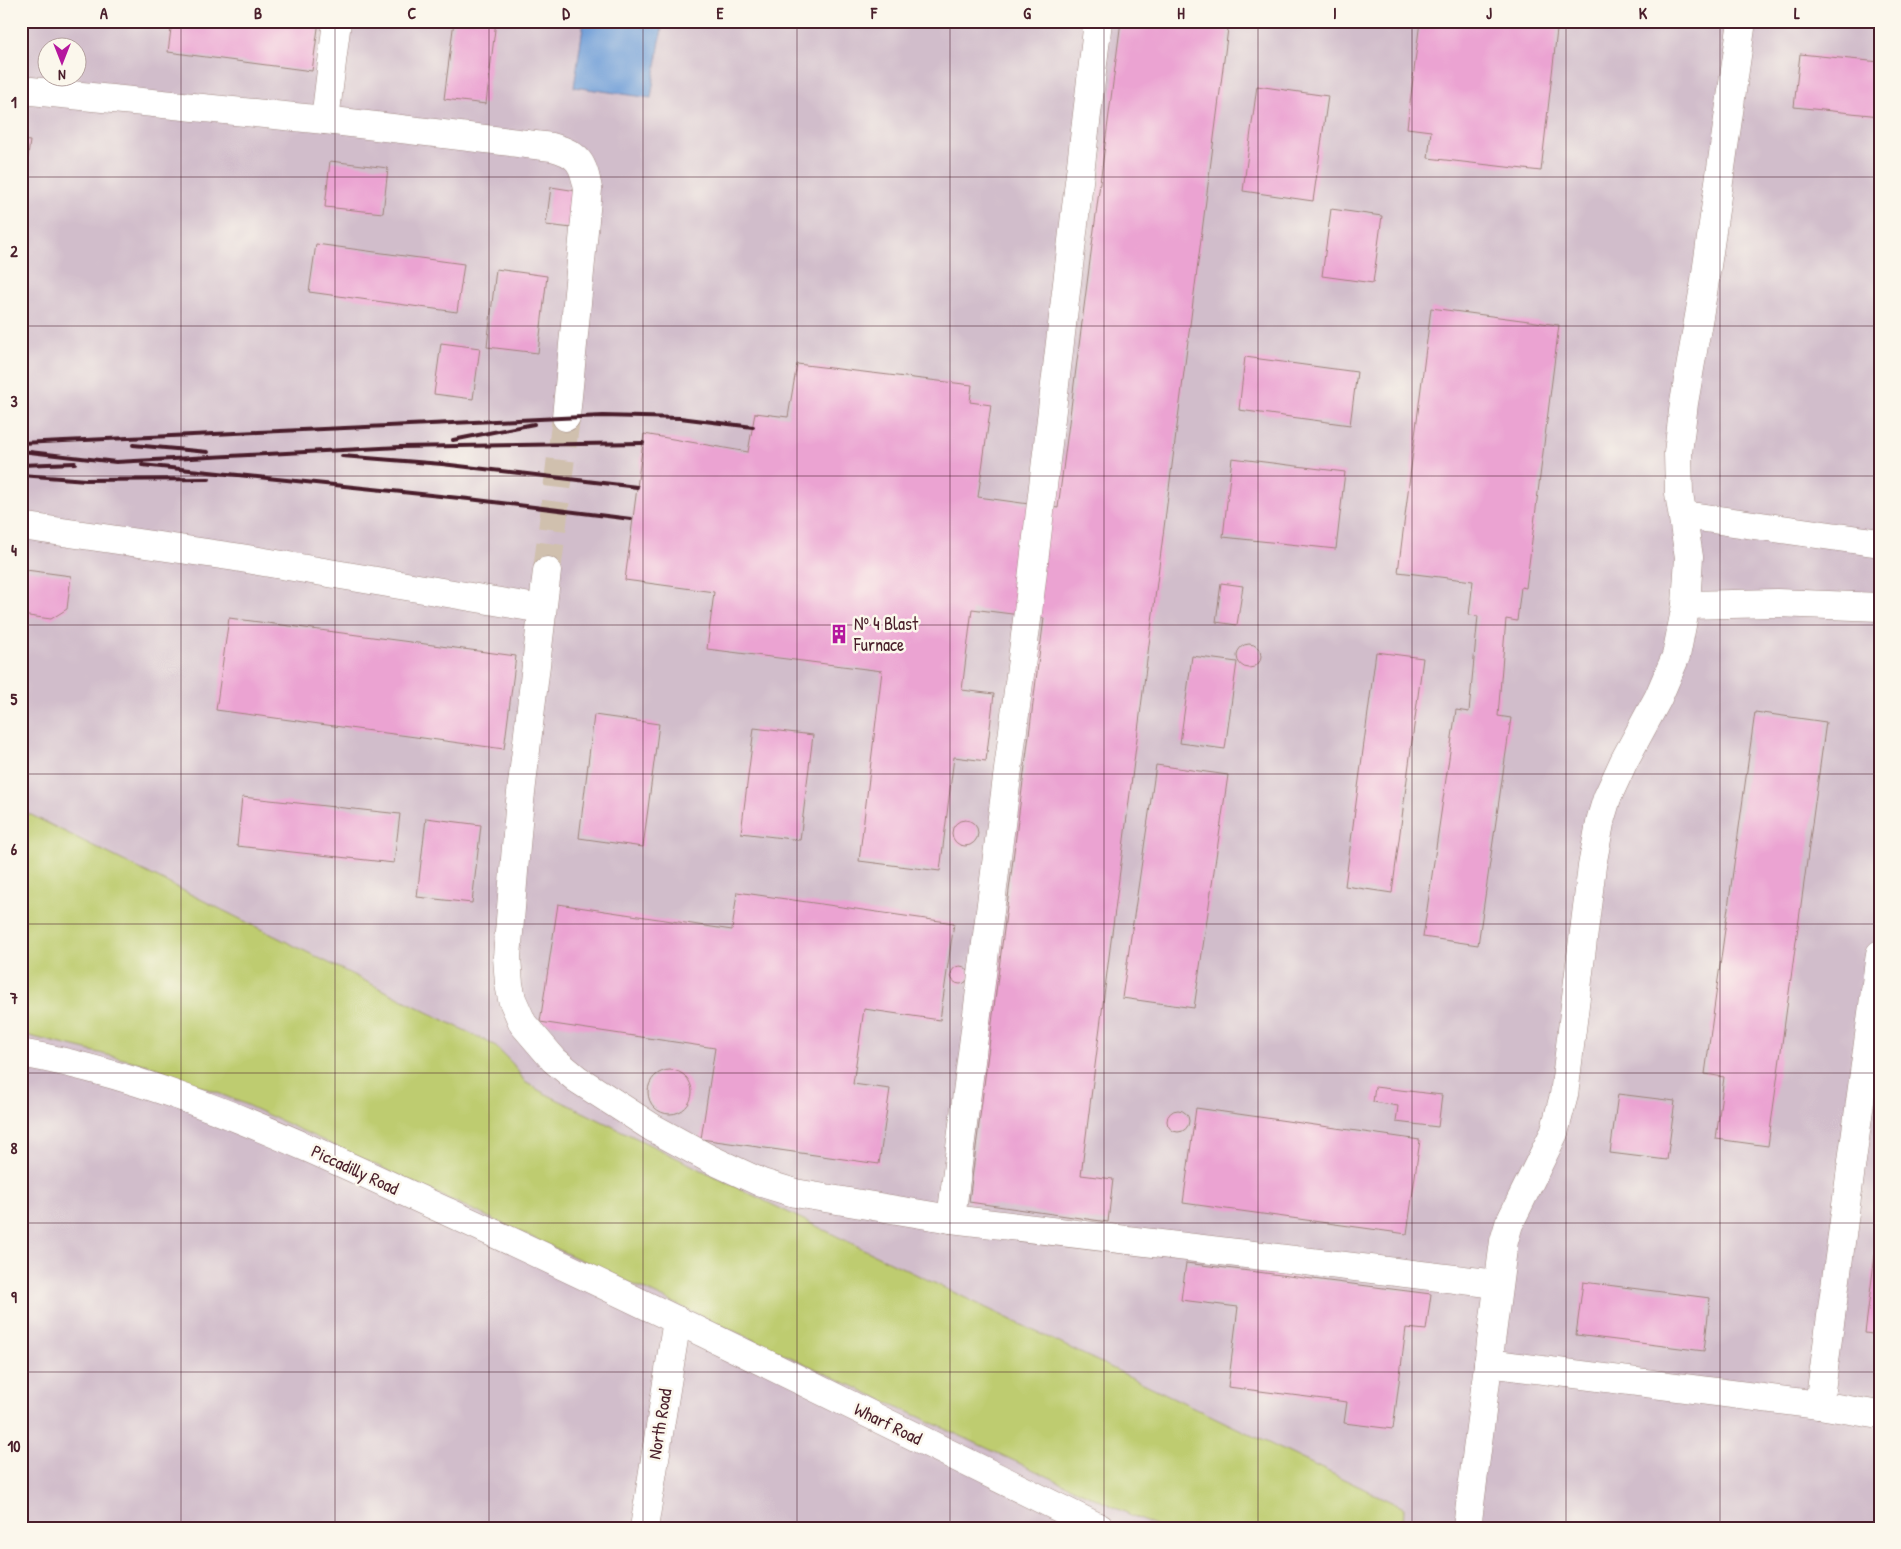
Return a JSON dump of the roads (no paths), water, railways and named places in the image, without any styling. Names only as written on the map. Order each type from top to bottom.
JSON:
[{"type":"lane","points":[[325,120],[337,21]]},
{"type":"lane","points":[[951,1218],[1027,616],[1098,21]]},
{"type":"lane","points":[[1467,1528],[1497,1284],[1504,1242],[1509,1224],[1554,1133],[1564,1095],[1592,866],[1601,818],[1607,798],[1624,761],[1658,698],[1676,656],[1686,605],[1689,557],[1684,515],[1679,493],[1678,453],[1742,21]]},
{"type":"lane","points":[[21,90],[325,120],[564,150],[584,166],[588,189],[566,418]]},
{"type":"lane","points":[[1684,515],[1880,543]]},
{"type":"lane","points":[[21,526],[235,557],[542,609]]},
{"type":"lane","points":[[547,571],[520,801],[508,957],[509,984],[512,999],[523,1024],[554,1060],[577,1079],[616,1106],[708,1158],[762,1183],[795,1193],[951,1218],[1497,1284]]},
{"type":"lane","points":[[1686,605],[1777,603],[1880,607]]},
{"type":"lane","points":[[1819,1405],[1879,961]]},
{"type":"lane","name":"Piccadilly Road","points":[[21,1053],[69,1062],[144,1084],[214,1109],[280,1136],[547,1258],[677,1320]]},
{"type":"lane","name":"North Road","points":[[644,1528],[677,1320]]},
{"type":"lane","name":"Wharf Road","points":[[677,1320],[1100,1528]]},
{"type":"lane","points":[[1488,1363],[1819,1405],[1880,1415]]},
{"type":"water","points":[[584,21],[663,21],[651,98],[574,87]]},
{"type":"tunnel","points":[[547,571],[566,417]]},
{"type":"railway","points":[[21,443],[603,416],[680,418],[753,427]]},
{"type":"railway","points":[[453,440],[534,424]]},
{"type":"railway","points":[[21,451],[116,462],[400,447],[643,443]]},
{"type":"railway","points":[[133,445],[208,452]]},
{"type":"railway","points":[[342,456],[442,464],[637,487]]},
{"type":"railway","points":[[21,465],[75,463]]},
{"type":"railway","points":[[142,465],[469,499],[631,519]]},
{"type":"railway","points":[[21,475],[86,480],[209,479]]},
{"type":"place","name":"Nº 4 Blast Furnace","points":[[839,634]]}]
